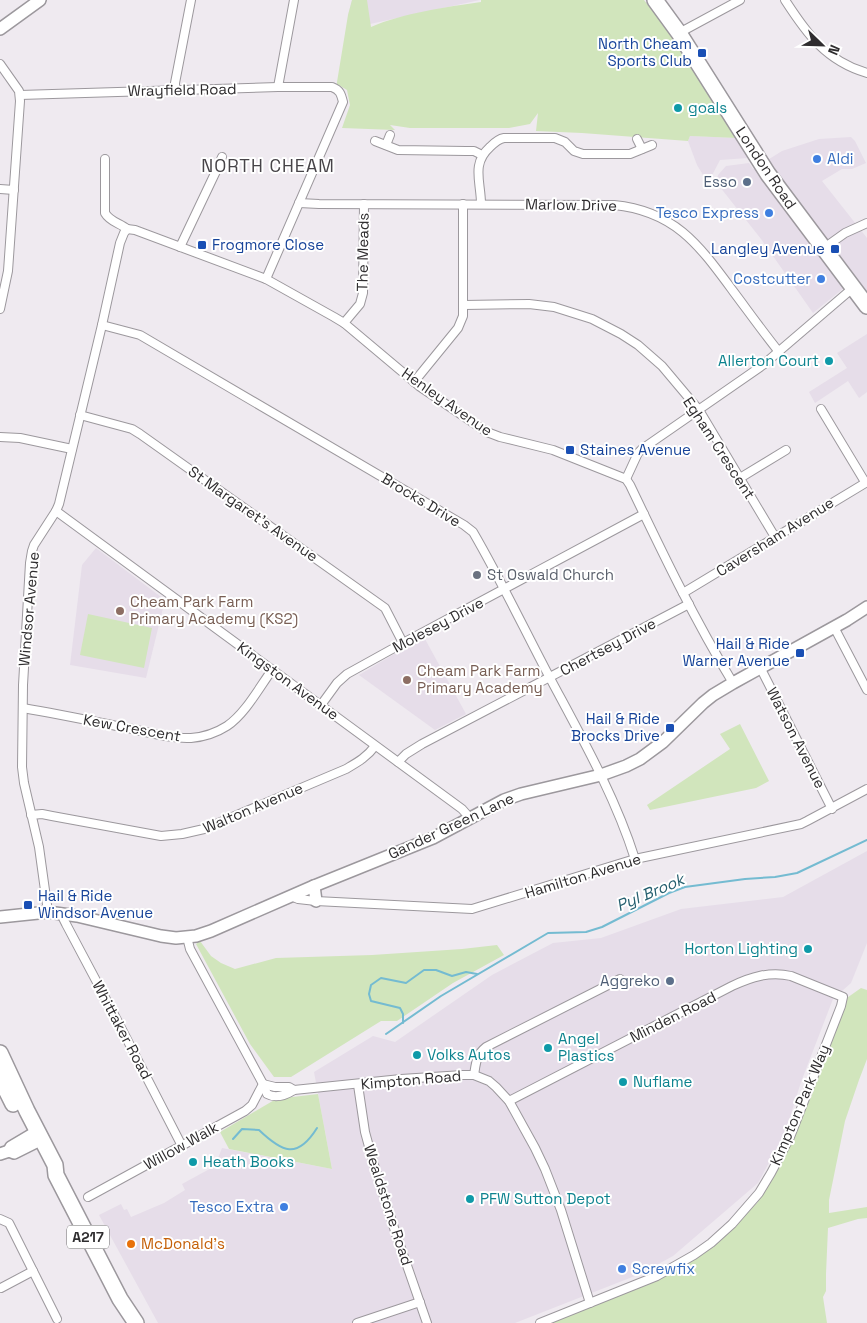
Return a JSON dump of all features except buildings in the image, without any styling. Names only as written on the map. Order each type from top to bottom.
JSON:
[{"type":"highway","name":"London Road","points":[[655,0],[679,33],[768,174],[867,306]]},
{"type":"highway","name":"A217","points":[[0,1053],[48,1168],[56,1175],[120,1299],[136,1323]]},
{"type":"highway","name":"A217","points":[[0,1078],[35,1138]]},
{"type":"street","points":[[0,29],[40,0]]},
{"type":"street","points":[[175,90],[191,0]]},
{"type":"street","points":[[278,87],[294,0]]},
{"type":"street","points":[[679,33],[740,0]]},
{"type":"street","points":[[785,0],[808,34],[821,48],[850,67],[867,73]]},
{"type":"street","points":[[0,64],[20,95],[8,271],[0,309]]},
{"type":"street","name":"Wrayfield Road","points":[[20,95],[332,86],[341,94],[343,102],[299,203]]},
{"type":"street","points":[[386,145],[390,135]]},
{"type":"street","points":[[481,204],[478,174],[480,161],[482,155],[499,139],[509,137],[555,138],[565,142],[574,151],[583,154],[630,154],[652,145]]},
{"type":"street","points":[[637,139],[642,149]]},
{"type":"street","points":[[375,141],[398,150],[474,151],[482,155]]},
{"type":"street","points":[[180,247],[222,157]]},
{"type":"street","points":[[105,159],[105,213],[110,219],[124,226],[127,230]]},
{"type":"street","points":[[0,189],[14,190]]},
{"type":"street","points":[[266,279],[299,203]]},
{"type":"street","name":"Marlow Drive","points":[[299,203],[614,205],[631,207],[657,216],[681,230],[706,255],[779,352]]},
{"type":"street","name":"The Meads","points":[[344,323],[362,300],[364,204]]},
{"type":"street","points":[[414,382],[458,328],[463,316],[463,204]]},
{"type":"street","points":[[824,248],[845,232],[867,223]]},
{"type":"street","name":"Henley Avenue","points":[[127,230],[135,230],[266,279],[344,323],[414,382],[492,435],[559,452],[626,479]]},
{"type":"street","name":"Windsor Avenue","points":[[48,912],[39,847],[22,767],[23,708],[32,551],[37,539],[59,504],[120,243],[127,230]]},
{"type":"street","points":[[733,683],[714,653],[626,479],[642,448],[757,370],[854,287]]},
{"type":"street","name":"Egham Crescent","points":[[464,304],[535,304],[554,307],[592,319],[622,334],[642,348],[662,366],[698,410],[775,537]]},
{"type":"street","name":"Brocks Drive","points":[[102,325],[140,335],[473,532],[600,775],[626,830],[635,859]]},
{"type":"street","points":[[821,409],[866,482]]},
{"type":"street","name":"St Margaret's Avenue","points":[[80,415],[132,429],[140,434],[385,608],[402,643]]},
{"type":"street","points":[[0,436],[20,438],[72,450]]},
{"type":"street","points":[[740,478],[786,450]]},
{"type":"street","name":"Caversham Avenue","points":[[683,593],[866,482]]},
{"type":"street","name":"Kingston Avenue","points":[[56,511],[462,809],[470,818]]},
{"type":"street","name":"Molesey Drive","points":[[321,705],[337,683],[347,674],[644,514]]},
{"type":"street","name":"Chertsey Drive","points":[[398,762],[406,754],[422,744],[689,604]]},
{"type":"street","name":"Gander Green Lane","points":[[0,917],[48,912],[176,938],[196,936],[211,931],[314,886],[433,838],[504,800],[521,794],[600,775],[626,766],[653,750],[703,703],[733,683],[867,607]]},
{"type":"street","points":[[834,627],[867,690]]},
{"type":"street","name":"Watson Avenue","points":[[760,667],[832,809]]},
{"type":"street","name":"Kew Crescent","points":[[23,708],[163,735],[190,738],[215,732],[235,719],[272,670]]},
{"type":"street","name":"Walton Avenue","points":[[32,815],[42,814],[161,836],[192,833],[346,769],[370,754],[375,746]]},
{"type":"street","name":"Hamilton Avenue","points":[[291,896],[298,899],[472,909],[635,859],[801,824],[867,789]]},
{"type":"street","points":[[314,886],[316,900]]},
{"type":"street","name":"Whittaker Road","points":[[64,914],[63,918],[66,924],[182,1146]]},
{"type":"street","points":[[187,937],[190,949],[263,1084]]},
{"type":"street","name":"Minden Road","points":[[509,1100],[751,978],[783,974],[843,996]]},
{"type":"street","points":[[474,1075],[478,1056],[486,1047],[620,979]]},
{"type":"street","name":"Kimpton Park Way","points":[[540,1323],[657,1276],[694,1255],[710,1243],[748,1207],[771,1173],[790,1136],[841,1006],[843,996]]},
{"type":"street","name":"Kimpton Road","points":[[263,1084],[275,1087],[289,1087],[294,1090],[474,1075],[489,1081],[509,1100],[550,1179],[590,1304]]},
{"type":"street","name":"Willow Walk","points":[[88,1197],[245,1111],[252,1105],[263,1084]]},
{"type":"street","name":"Wealdstone Road","points":[[358,1085],[364,1132],[395,1231],[427,1323]]},
{"type":"street","points":[[5,1153],[11,1147],[35,1138]]},
{"type":"street","points":[[0,1219],[9,1223],[57,1319]]},
{"type":"street","points":[[1,1288],[33,1271]]},
{"type":"street","points":[[357,1323],[420,1302]]},
{"type":"shaded area","points":[[352,0],[480,0],[370,24],[348,15]]},
{"type":"shaded area","points":[[690,136],[737,138],[748,158],[720,160],[708,183],[697,165],[688,141]]},
{"type":"shaded area","points":[[851,137],[866,163],[852,169],[842,169],[822,181],[867,238],[867,297],[855,279],[813,313],[761,239],[716,182],[718,175],[726,166],[749,163],[753,169],[782,151],[819,139]]},
{"type":"shaded area","points":[[867,334],[867,392],[859,398],[848,381],[815,403],[809,392],[847,368],[837,353]]},
{"type":"shaded area","name":"Cheam Park Farm Primary Academy (KS2)","points":[[96,548],[165,600],[146,678],[70,665],[82,565]]},
{"type":"shaded area","name":"Cheam Park Farm Primary Academy","points":[[425,639],[466,714],[435,730],[359,675],[406,647]]},
{"type":"shaded area","points":[[867,851],[867,943],[851,983],[833,999],[801,1082],[785,1133],[758,1183],[673,1256],[640,1274],[515,1323],[158,1323],[99,1215],[121,1204],[124,1210],[127,1209],[131,1217],[164,1203],[185,1190],[182,1184],[215,1166],[222,1148],[332,1169],[314,1072],[373,1036],[395,1042],[492,975],[553,943],[601,938],[681,909],[783,897]]},
{"type":"green space","points":[[352,0],[367,0],[371,27],[411,14],[481,2],[481,0],[644,0],[666,28],[737,138],[690,136],[688,141],[536,131],[538,113],[530,124],[509,128],[410,128],[390,125],[395,130],[342,128],[350,105],[347,90],[337,84],[337,82]]},
{"type":"green space","points":[[88,614],[152,628],[144,668],[80,655]]},
{"type":"green space","points":[[740,724],[769,781],[756,788],[650,810],[647,805],[730,749],[720,734]]},
{"type":"green space","points":[[200,941],[211,956],[235,969],[276,958],[372,955],[497,945],[504,955],[453,983],[397,1021],[381,1021],[291,1077],[274,1077],[250,1044],[196,944]]},
{"type":"green space","points":[[861,988],[867,990],[867,1059],[845,1121],[829,1200],[829,1213],[867,1207],[867,1218],[828,1228],[826,1291],[823,1297],[827,1323],[543,1323],[646,1284],[711,1247],[757,1203],[793,1138],[844,1000]]},
{"type":"green space","points":[[318,1094],[332,1169],[229,1149],[220,1132],[276,1099]]},
{"type":"waterway","name":"Pyl Brook","points":[[386,1034],[441,996],[548,933],[586,932],[602,927],[669,893],[685,887],[797,873],[867,840]]},
{"type":"waterway","name":"Pyl Brook","points":[[403,1023],[403,1014],[400,1008],[371,1001],[369,994],[371,985],[381,978],[406,983],[424,970],[436,970],[452,976],[466,972],[477,974]]},
{"type":"waterway","name":"Pyl Brook","points":[[233,1139],[242,1129],[259,1130],[267,1138],[289,1149],[303,1145],[317,1128]]},
{"type":"place","name":"North Cheam Sports Club","points":[[702,53]]},
{"type":"place","name":"goals","points":[[678,108]]},
{"type":"place","name":"Aldi","points":[[817,159]]},
{"type":"place","name":"Esso","points":[[747,182]]},
{"type":"place","name":"Tesco Express","points":[[769,213]]},
{"type":"place","name":"Frogmore Close","points":[[202,245]]},
{"type":"place","name":"Langley Avenue","points":[[835,249]]},
{"type":"place","name":"Costcutter","points":[[821,279]]},
{"type":"place","name":"Allerton Court","points":[[829,361]]},
{"type":"place","name":"Staines Avenue","points":[[570,450]]},
{"type":"place","name":"St Oswald Church","points":[[477,575]]},
{"type":"place","name":"Cheam Park Farm Primary Academy (KS2)","points":[[120,611]]},
{"type":"place","name":"Hail & Ride Warner Avenue","points":[[800,653]]},
{"type":"place","name":"Cheam Park Farm Primary Academy","points":[[407,680]]},
{"type":"place","name":"Hail & Ride Brocks Drive","points":[[670,728]]},
{"type":"place","name":"Hail & Ride Windsor Avenue","points":[[28,905]]},
{"type":"place","name":"Horton Lighting","points":[[808,949]]},
{"type":"place","name":"Aggreko","points":[[670,981]]},
{"type":"place","name":"Angel Plastics","points":[[548,1048]]},
{"type":"place","name":"Volks Autos","points":[[417,1055]]},
{"type":"place","name":"Nuflame","points":[[623,1082]]},
{"type":"place","name":"Heath Books","points":[[193,1162]]},
{"type":"place","name":"PFW Sutton Depot","points":[[470,1199]]},
{"type":"place","name":"Tesco Extra","points":[[284,1207]]},
{"type":"place","name":"McDonald's","points":[[131,1244]]},
{"type":"place","name":"Screwfix","points":[[622,1269]]},
{"type":"district","name":"NORTH CHEAM","points":[[268,166]]}]
